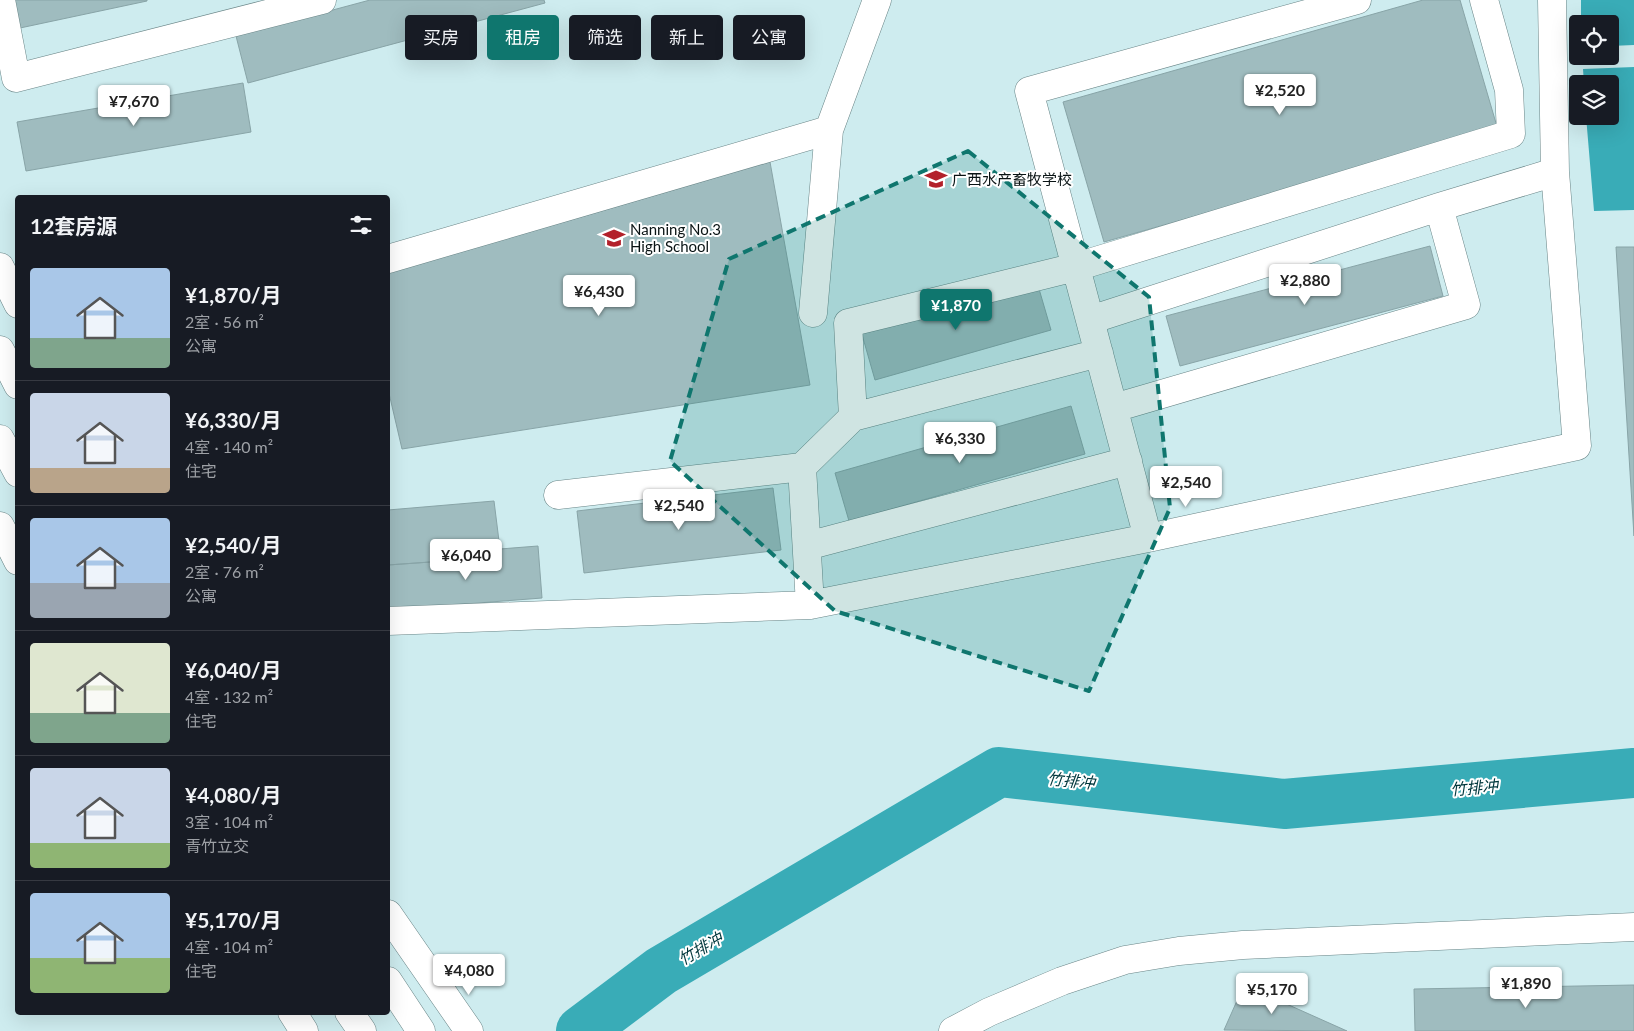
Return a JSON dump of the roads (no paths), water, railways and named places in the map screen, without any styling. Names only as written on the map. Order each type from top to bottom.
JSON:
[{"type":"main road","points":[[1,0],[16,78],[306,2]]},
{"type":"main road","points":[[813,314],[829,130],[877,0]]},
{"type":"main road","points":[[1148,538],[1029,91],[1357,0]]},
{"type":"main road","points":[[853,417],[848,323],[1076,267],[1511,134],[1509,90],[1484,0]]},
{"type":"main road","points":[[390,621],[810,606],[1148,538],[1578,446],[1555,172],[1552,0]]},
{"type":"main road","points":[[390,258],[829,130]]},
{"type":"main road","points":[[1090,320],[1439,207],[1555,172]]},
{"type":"main road","points":[[1114,408],[1466,305],[1439,207]]},
{"type":"main road","points":[[0,266],[15,298]]},
{"type":"main road","points":[[558,495],[802,467],[853,417],[1099,353]]},
{"type":"main road","points":[[0,439],[15,466]]},
{"type":"main road","points":[[807,546],[1128,461]]},
{"type":"main road","points":[[802,467],[810,606]]},
{"type":"main road","points":[[0,526],[15,555]]},
{"type":"main road","points":[[390,917],[435,985],[469,1031]]},
{"type":"main road","points":[[953,1031],[989,1012],[1062,981],[1125,960],[1179,951],[1243,945],[1634,927]]},
{"type":"main road","points":[[390,984],[421,1031]]},
{"type":"main road","points":[[294,1015],[304,1031]]},
{"type":"main road","points":[[351,1015],[362,1031]]},
{"type":"water","points":[[1581,0],[1634,0],[1634,45],[1619,46],[1619,15],[1581,15]]},
{"type":"water","points":[[1634,67],[1634,210],[1594,211],[1587,125],[1619,125],[1619,75],[1583,75],[1583,69]]},
{"type":"waterway","name":"竹排冲","points":[[581,1031],[661,971],[999,772],[1284,804],[1634,773]]},
{"type":"place","name":"广西水产畜牧学校","points":[[936,179]]},
{"type":"place","name":"Nanning No.3 High School","points":[[614,238]]}]
